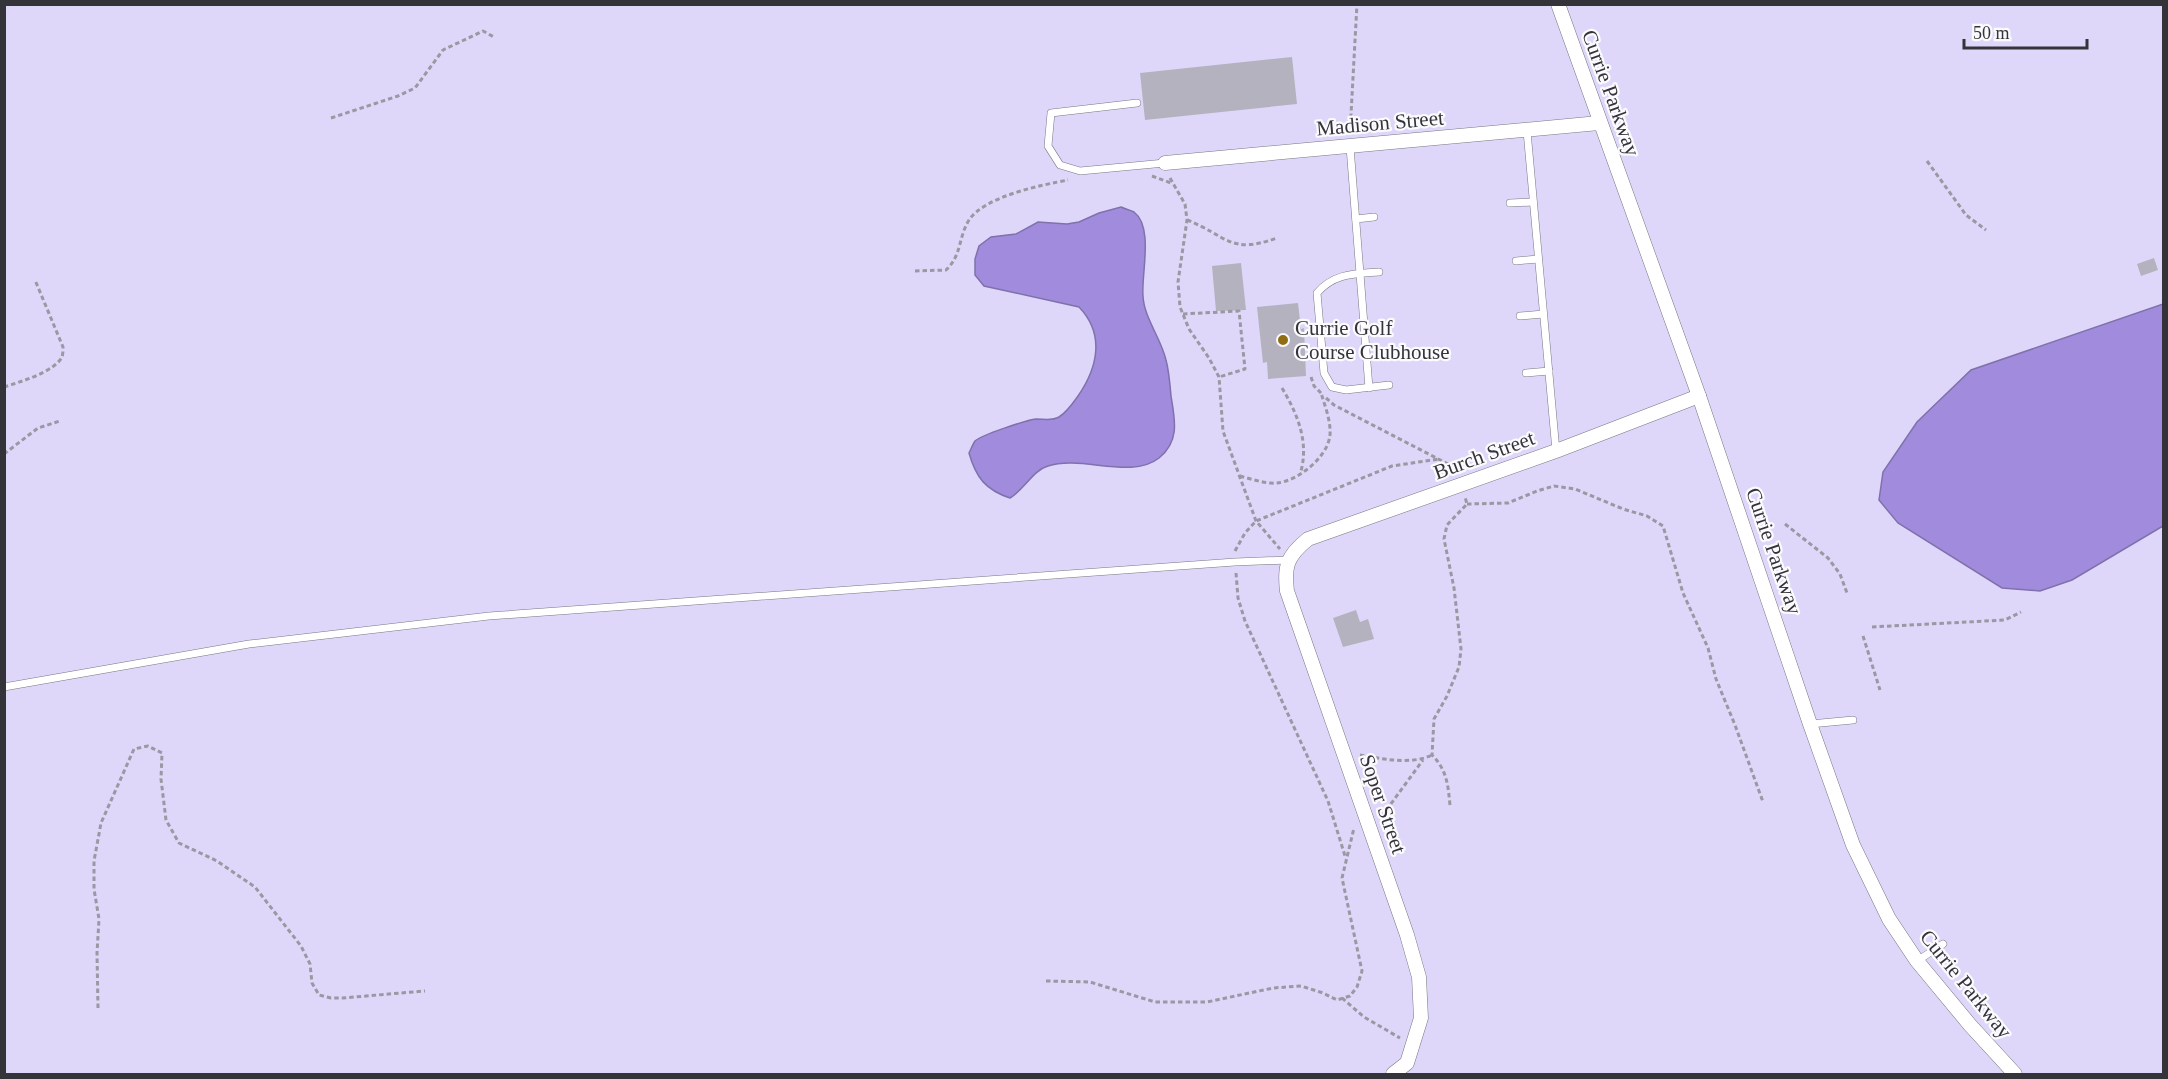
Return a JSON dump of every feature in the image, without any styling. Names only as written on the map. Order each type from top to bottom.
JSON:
[{"type":"street","name":"Currie Parkway","points":[[1558,4],[1699,396],[1809,724],[1870,884],[1889,919],[1917,961],[1970,1025],[2015,1074]]},
{"type":"street","name":"Madison Street","points":[[1165,163],[1599,123]]},
{"type":"street","name":"Burch Street","points":[[1288,560],[1308,539],[1556,451],[1699,396]]},
{"type":"street","name":"Soper Street","points":[[1288,560],[1285,574],[1287,591],[1407,935],[1419,977],[1421,1018],[1407,1063],[1393,1074]]},
{"type":"lane","points":[[1137,104],[1051,113],[1048,146],[1060,165],[1080,171],[1165,163]]},
{"type":"lane","points":[[1527,131],[1556,451]]},
{"type":"lane","points":[[1350,147],[1369,388]]},
{"type":"lane","points":[[1510,203],[1533,202]]},
{"type":"lane","points":[[1356,219],[1374,217]]},
{"type":"lane","points":[[1516,261],[1539,259]]},
{"type":"lane","points":[[1380,272],[1340,276],[1326,282],[1317,293],[1324,373],[1332,387],[1346,390],[1389,385]]},
{"type":"lane","points":[[1520,316],[1543,314]]},
{"type":"lane","points":[[1365,332],[1385,330]]},
{"type":"lane","points":[[1526,373],[1549,371]]},
{"type":"lane","points":[[4,687],[249,644],[489,616],[1288,560]]},
{"type":"lane","points":[[1809,724],[1853,720]]},
{"type":"lane","points":[[1917,961],[1943,944]]},
{"type":"path","points":[[1350,147],[1358,4]]},
{"type":"path","points":[[331,118],[398,96],[415,88],[443,50],[483,31],[494,37]]},
{"type":"path","points":[[1927,161],[1966,215],[1986,230]]},
{"type":"path","points":[[1165,163],[1173,184],[1185,204],[1187,220],[1178,282],[1180,306],[1189,329],[1219,377],[1223,431],[1256,520],[1288,560]]},
{"type":"path","points":[[1147,174],[1173,184]]},
{"type":"path","points":[[915,271],[946,270],[951,266],[955,262],[970,218],[987,206],[1024,188],[1068,180]]},
{"type":"path","points":[[1187,220],[1204,226],[1226,241],[1241,246],[1257,245],[1277,238]]},
{"type":"path","points":[[4,387],[50,368],[62,356],[63,346],[35,280]]},
{"type":"path","points":[[1183,314],[1239,311],[1245,369],[1219,377]]},
{"type":"path","points":[[1311,377],[1314,386],[1334,405],[1448,464],[1461,485],[1467,504]]},
{"type":"path","points":[[1282,388],[1298,418],[1304,441],[1304,458],[1300,472]]},
{"type":"path","points":[[1240,476],[1276,483],[1292,478],[1317,461],[1327,449],[1330,435],[1328,415],[1321,393]]},
{"type":"path","points":[[4,454],[38,428],[60,421]]},
{"type":"path","points":[[1346,856],[1328,801],[1245,621],[1238,598],[1234,552],[1245,532],[1256,520],[1392,466],[1439,459]]},
{"type":"path","points":[[1450,805],[1448,783],[1442,765],[1432,755],[1434,719],[1459,667],[1461,649],[1444,538],[1447,525],[1467,504],[1508,503],[1537,490],[1554,486],[1575,489],[1623,509],[1647,516],[1663,526],[1683,593],[1708,648],[1716,679],[1736,725],[1763,802]]},
{"type":"path","points":[[1785,524],[1828,558],[1840,574],[1846,592]]},
{"type":"path","points":[[1872,627],[2006,620],[2021,612]]},
{"type":"path","points":[[1863,636],[1880,690]]},
{"type":"path","points":[[98,1008],[99,919],[94,889],[94,861],[101,823],[134,749],[148,746],[162,753],[161,779],[166,820],[179,843],[217,861],[255,887],[301,946],[310,964],[312,982],[319,995],[342,998],[425,991]]},
{"type":"path","points":[[1342,752],[1381,758],[1423,760]]},
{"type":"path","points":[[1370,832],[1423,760],[1432,755]]},
{"type":"path","points":[[1046,981],[1090,982],[1155,1002],[1207,1002],[1274,988],[1301,986],[1337,1000],[1350,996],[1358,987],[1362,971],[1342,878],[1361,806]]},
{"type":"path","points":[[1342,998],[1364,1017],[1393,1036],[1413,1044]]},
{"type":"shaded area","points":[[5,5],[2163,5],[2163,1074],[5,1074]]},
{"type":"shaded area","points":[[1121,207],[1134,212],[1144,228],[1143,296],[1146,312],[1164,352],[1168,369],[1174,422],[1170,445],[1159,458],[1135,467],[1076,463],[1048,466],[1038,472],[1010,498],[1002,495],[988,487],[975,469],[969,453],[974,442],[1014,425],[1036,419],[1054,419],[1062,415],[1078,396],[1090,374],[1096,351],[1095,339],[1093,328],[1079,307],[984,286],[975,275],[975,259],[979,246],[991,237],[1016,234],[1038,222],[1067,224],[1079,222]]},
{"type":"shaded area","points":[[2163,304],[2163,526],[2072,580],[2040,591],[2002,588],[1898,523],[1879,500],[1883,472],[1917,422],[1971,370]]},
{"type":"building","points":[[1292,57],[1297,104],[1145,120],[1140,73]]},
{"type":"building","points":[[2154,258],[2158,270],[2141,276],[2137,264]]},
{"type":"building","points":[[1241,263],[1246,310],[1216,311],[1212,266]]},
{"type":"building","name":"Currie Golf Course Clubhouse","points":[[1298,303],[1301,329],[1304,328],[1306,376],[1268,379],[1267,362],[1263,363],[1257,307]]},
{"type":"building","points":[[1356,610],[1360,622],[1368,619],[1374,639],[1343,647],[1333,618]]},
{"type":"place","name":"Currie Golf Course Clubhouse","points":[[1283,340]]}]
